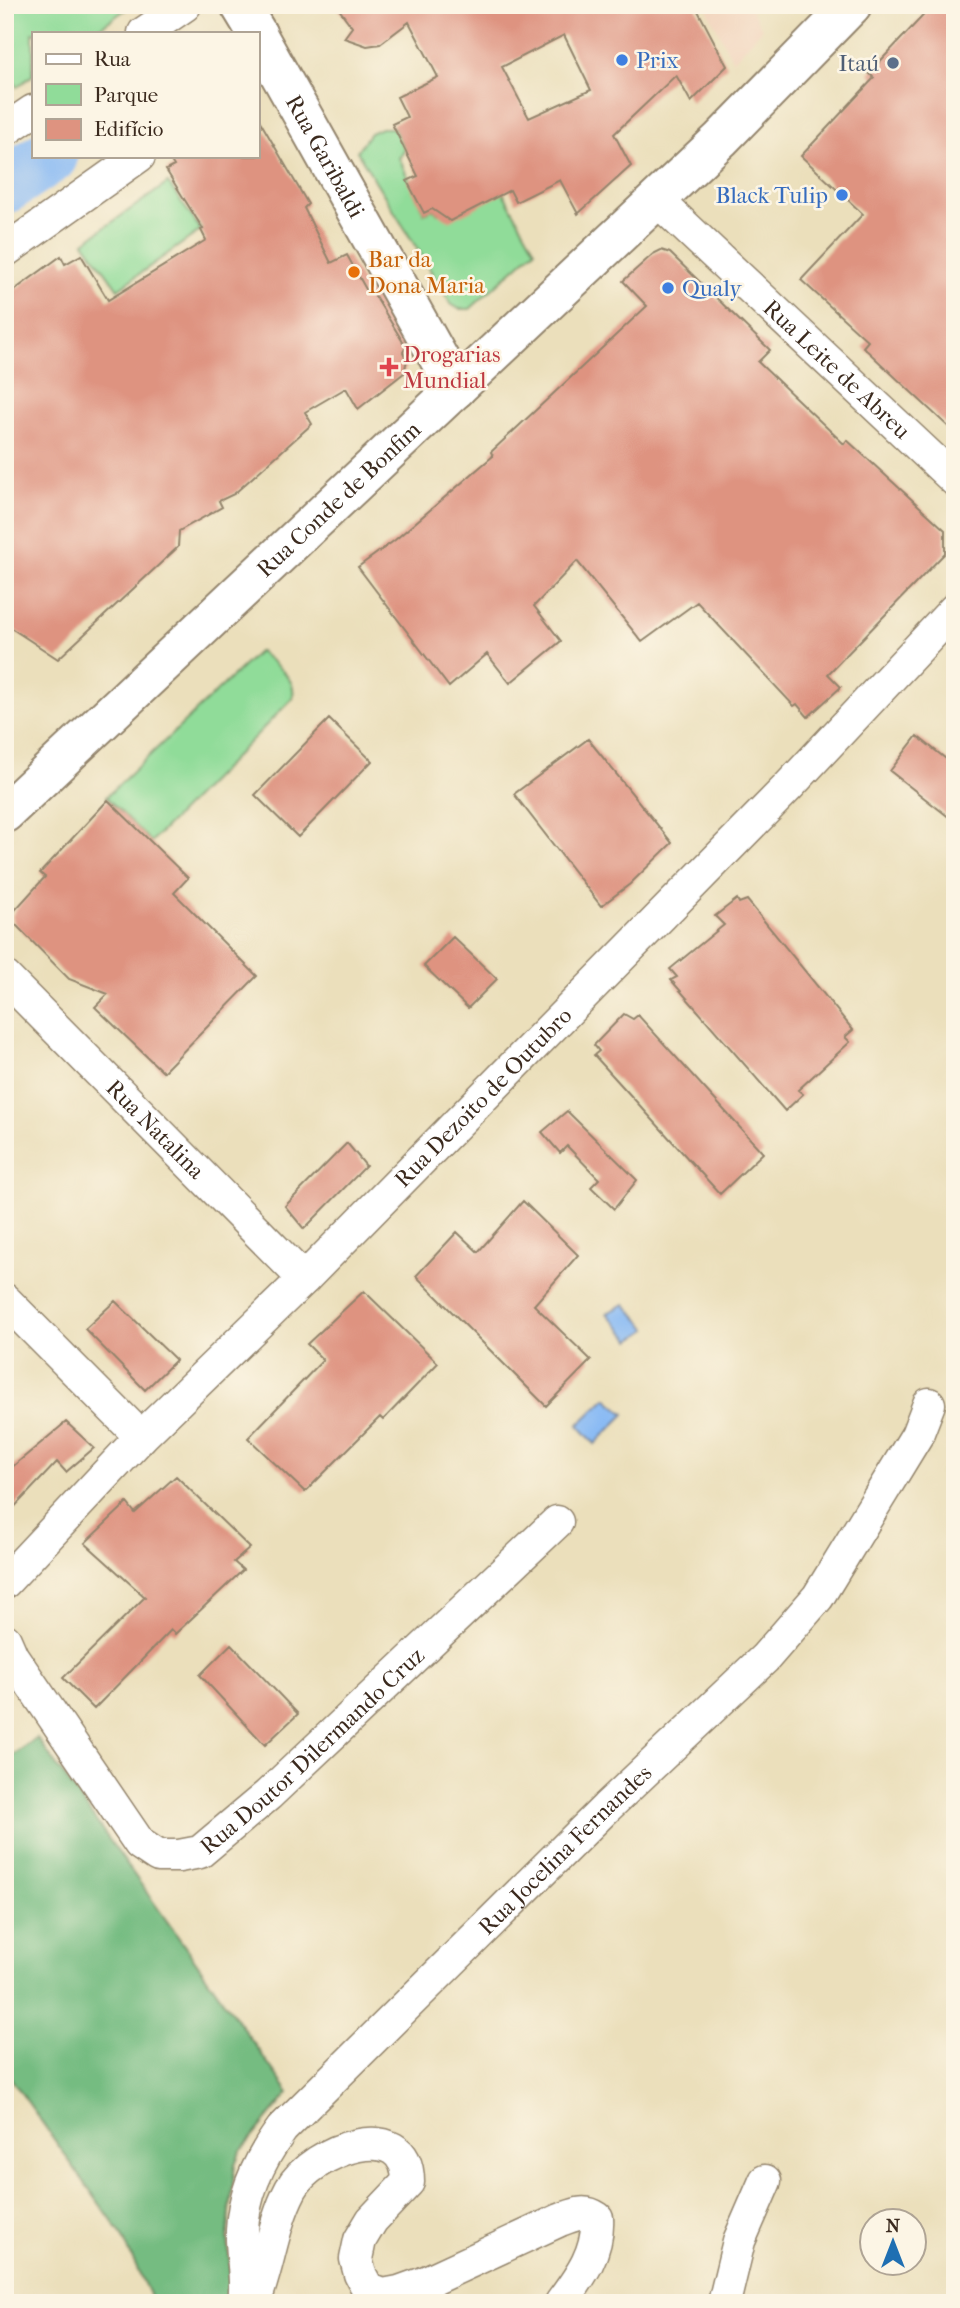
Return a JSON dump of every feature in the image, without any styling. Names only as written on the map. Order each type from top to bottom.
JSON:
[{"type":"main road","name":"Rua Garibaldi","points":[[240,5],[252,32]]},
{"type":"main road","name":"Rua Conde de Bonfim","points":[[5,813],[657,200],[759,102],[852,5]]},
{"type":"main road","name":"Rua Garibaldi","points":[[261,51],[306,118],[456,388]]},
{"type":"street","points":[[145,32],[185,5]]},
{"type":"street","points":[[5,130],[32,112]]},
{"type":"street","points":[[5,251],[136,158]]},
{"type":"street","name":"Rua Leite de Abreu","points":[[657,200],[955,480]]},
{"type":"street","name":"Rua Dezoito de Outubro","points":[[5,1582],[141,1437],[304,1279],[788,787],[955,609]]},
{"type":"street","name":"Rua Natalina","points":[[5,977],[304,1279]]},
{"type":"street","points":[[5,1300],[141,1437]]},
{"type":"street","name":"Rua Jocelina Fernandes","points":[[244,2303],[246,2291],[242,2230],[250,2184],[267,2150],[282,2129],[606,1808],[765,1658],[818,1597],[917,1435],[929,1404]]},
{"type":"street","name":"Rua Doutor Dilermando Cruz","points":[[5,1640],[12,1656],[140,1844],[158,1856],[200,1852],[268,1795],[557,1522]]},
{"type":"street","points":[[254,2303],[274,2233],[292,2188],[310,2167],[332,2153],[352,2146],[370,2144],[396,2151],[407,2165],[408,2182],[372,2220],[359,2240],[356,2259],[359,2274],[368,2289],[383,2295],[399,2292],[560,2220],[589,2213],[597,2218],[598,2231],[593,2252],[584,2272],[561,2303]]},
{"type":"street","points":[[724,2303],[738,2241],[765,2181]]},
{"type":"shaded area","points":[[705,5],[749,5],[762,29],[733,61]]},
{"type":"green space","points":[[5,5],[132,5],[93,32],[32,32],[32,76],[17,87],[5,66]]},
{"type":"green space","points":[[381,128],[394,128],[405,150],[399,158],[424,213],[432,209],[438,213],[445,212],[501,189],[535,250],[470,309],[459,309],[451,304],[357,151],[370,133]]},
{"type":"green space","points":[[168,183],[201,230],[118,289],[84,242]]},
{"type":"green space","points":[[259,651],[289,678],[292,699],[151,842],[106,797]]},
{"type":"green space","points":[[37,1738],[289,2093],[240,2152],[235,2164],[228,2231],[231,2303],[153,2303],[121,2234],[5,2070],[5,1761]]},
{"type":"water","points":[[625,1304],[648,1329],[631,1340],[607,1313]]},
{"type":"water","points":[[606,1398],[625,1414],[595,1444],[578,1425]]},
{"type":"building","points":[[336,5],[695,5],[727,66],[691,102],[676,75],[614,134],[631,166],[578,214],[560,180],[516,202],[510,190],[450,221],[432,209],[424,213],[407,181],[418,176],[392,124],[407,117],[397,97],[438,77],[409,22],[380,44],[367,46],[344,38],[352,27]],"holes":[[[564,35],[591,90],[529,118],[502,67]]]},
{"type":"building","points":[[933,5],[946,5],[955,14],[955,433],[863,347],[868,341],[801,280],[863,214],[801,156],[874,78],[869,73]]},
{"type":"building","points":[[259,119],[308,204],[304,208],[331,263],[347,255],[368,293],[372,291],[406,347],[403,352],[407,360],[404,373],[358,409],[346,388],[305,412],[312,424],[234,494],[219,501],[222,507],[179,531],[178,547],[58,659],[5,624],[5,297],[61,256],[65,264],[81,255],[108,300],[206,240],[201,230],[203,229],[166,170],[174,166],[169,158],[259,158]]},
{"type":"building","points":[[661,250],[670,253],[770,350],[758,362],[844,444],[847,440],[945,530],[945,553],[828,674],[841,687],[808,717],[797,704],[794,706],[697,602],[642,642],[577,561],[534,606],[561,641],[510,683],[487,654],[449,687],[358,567],[395,540],[493,456],[491,452],[647,306],[623,281]]},
{"type":"building","points":[[329,719],[372,761],[298,837],[255,795]]},
{"type":"building","points":[[917,736],[955,766],[955,822],[890,771]]},
{"type":"building","points":[[588,739],[672,843],[630,884],[601,906],[514,794]]},
{"type":"building","points":[[108,800],[188,878],[174,893],[257,976],[163,1072],[95,1007],[108,994],[69,979],[14,923],[12,916],[45,877],[40,873]]},
{"type":"building","points":[[737,899],[739,903],[747,900],[853,1030],[845,1037],[850,1042],[798,1090],[803,1094],[785,1111],[671,980],[677,977],[670,969],[724,925],[715,916]]},
{"type":"building","points":[[453,937],[497,979],[468,1008],[424,966]]},
{"type":"building","points":[[624,1014],[633,1019],[638,1015],[763,1153],[720,1194],[594,1055],[599,1051],[594,1045]]},
{"type":"building","points":[[567,1111],[637,1180],[614,1209],[591,1187],[599,1179],[567,1146],[560,1153],[542,1132]]},
{"type":"building","points":[[347,1143],[366,1166],[304,1229],[285,1206]]},
{"type":"building","points":[[523,1201],[578,1255],[534,1305],[591,1360],[546,1406],[416,1276],[457,1232],[478,1252]]},
{"type":"building","points":[[364,1291],[438,1363],[383,1420],[380,1417],[305,1492],[248,1438],[323,1360],[307,1344]]},
{"type":"building","points":[[115,1301],[176,1360],[145,1390],[85,1329]]},
{"type":"building","points":[[66,1422],[94,1448],[66,1472],[57,1462],[5,1517],[5,1473]]},
{"type":"building","points":[[176,1476],[250,1548],[234,1562],[243,1570],[175,1634],[171,1630],[94,1709],[63,1678],[145,1597],[85,1543],[127,1503],[135,1513]]},
{"type":"building","points":[[231,1644],[298,1714],[265,1745],[200,1675]]},
{"type":"waterway","points":[[5,186],[47,158]]},
{"type":"place","name":"Prix","points":[[622,60]]},
{"type":"place","name":"Itaú","points":[[893,63]]},
{"type":"place","name":"Black Tulip","points":[[842,195]]},
{"type":"place","name":"Bar da Dona Maria","points":[[354,272]]},
{"type":"place","name":"Qualy","points":[[668,288]]},
{"type":"place","name":"Drogarias Mundial","points":[[389,367]]}]
